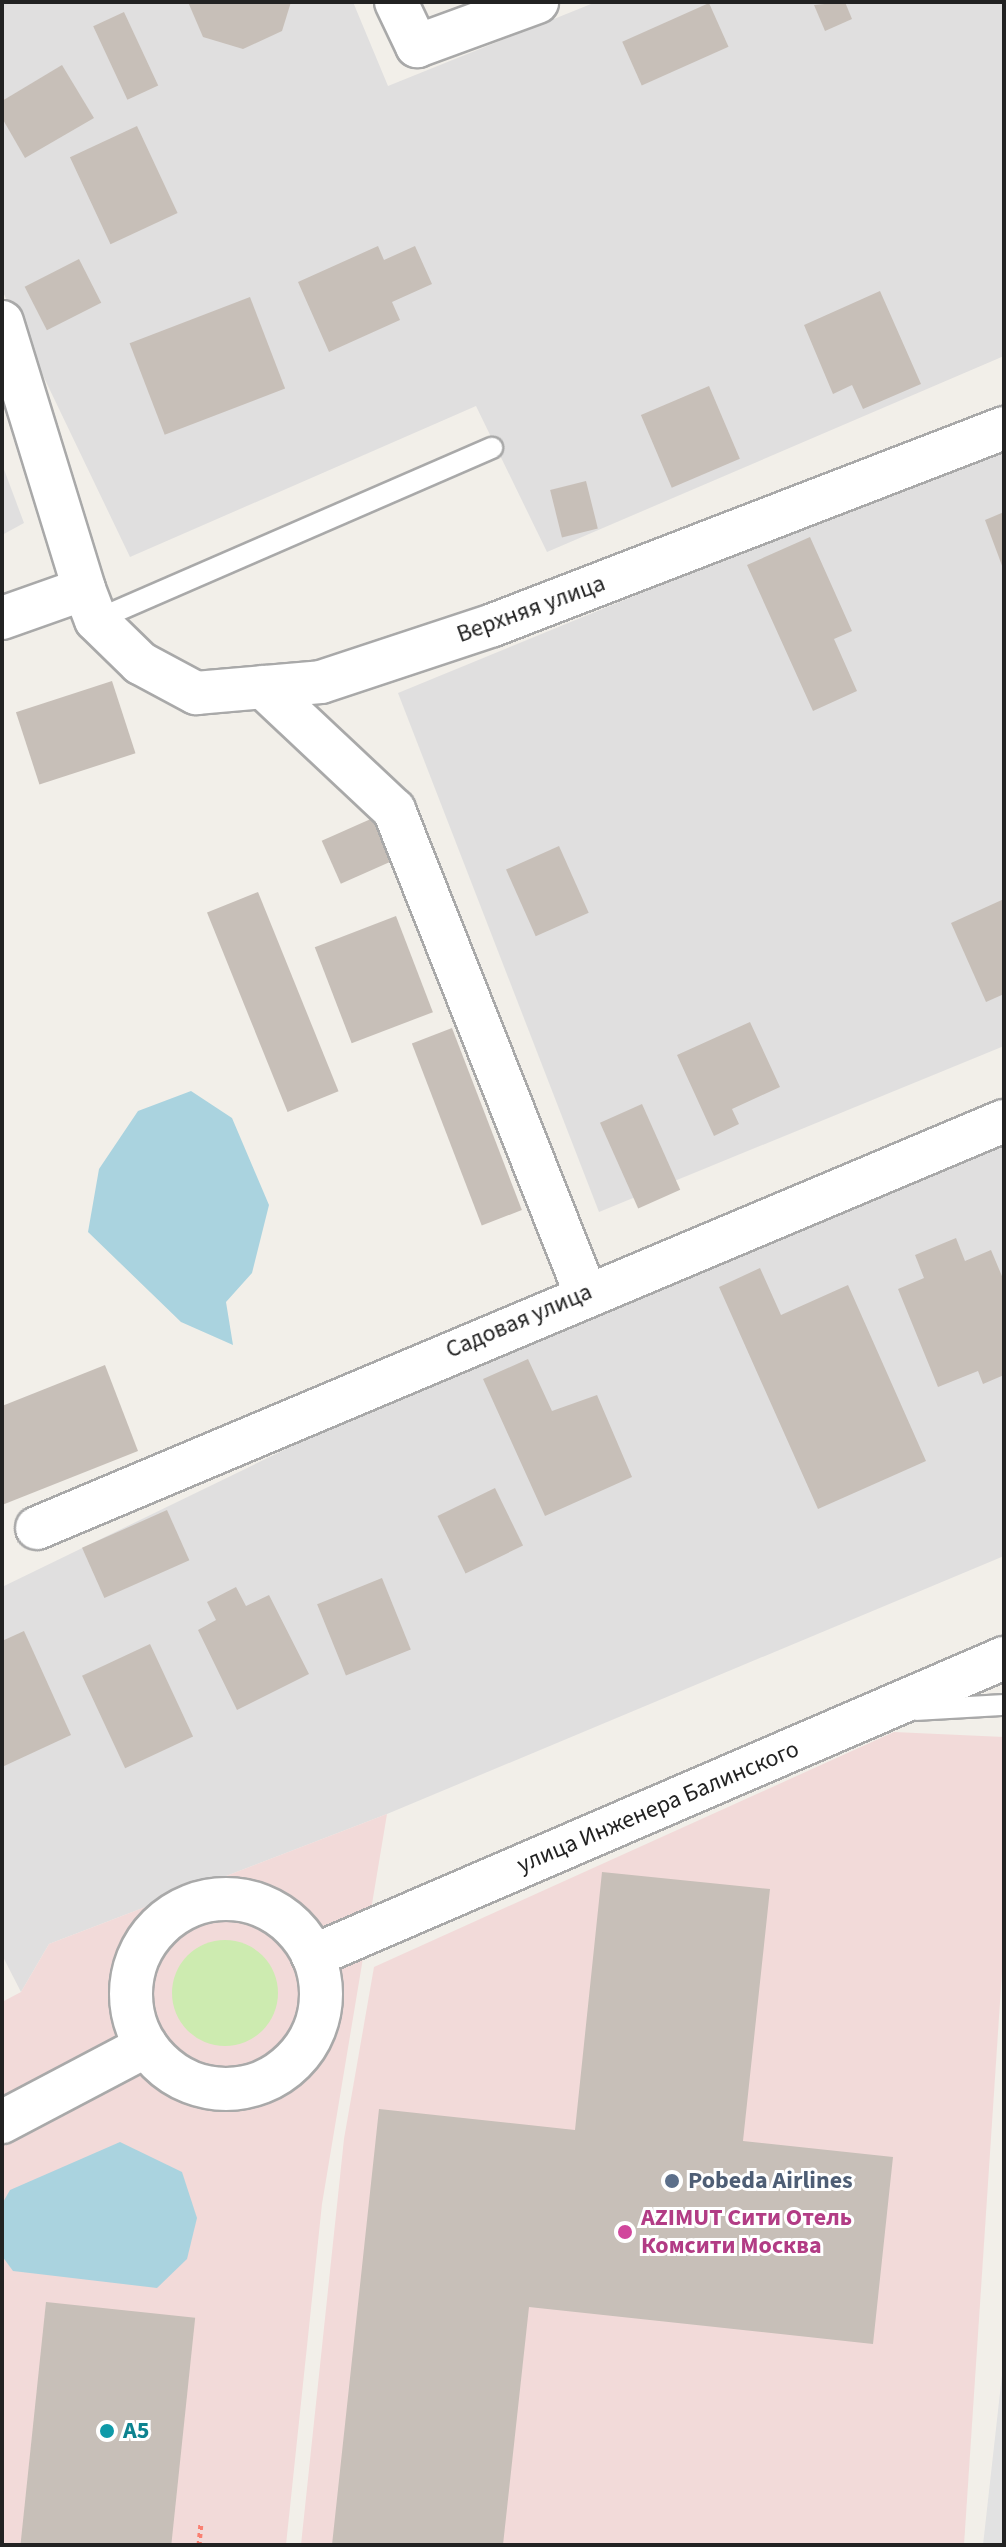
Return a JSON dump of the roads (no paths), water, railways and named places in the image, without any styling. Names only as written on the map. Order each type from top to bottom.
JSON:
[{"type":"street","points":[[396,2],[417,46],[537,2]]},
{"type":"street","name":"Верхняя улица","points":[[2,322],[90,605],[140,663],[196,693],[321,682],[493,625],[1004,428]]},
{"type":"street","points":[[2,618],[90,605]]},
{"type":"street","points":[[263,687],[394,810],[585,1292]]},
{"type":"street","name":"Садовая улица","points":[[37,1528],[585,1292],[669,1264],[1004,1121]]},
{"type":"street","name":"улица Инженера Балинского","points":[[313,1956],[1004,1658]]},
{"type":"street","points":[[220,1899],[253,1903],[295,1929],[313,1956],[321,1988],[317,2021],[292,2063],[264,2081],[232,2089],[199,2085],[169,2070],[146,2046],[131,2000],[135,1967],[149,1938],[181,1911],[220,1899]]},
{"type":"street","points":[[2,2122],[146,2046]]},
{"type":"lane","points":[[90,605],[492,448]]},
{"type":"lane","points":[[880,1712],[1004,1705]]},
{"type":"water","points":[[191,1091],[232,1118],[269,1205],[252,1273],[226,1302],[233,1345],[181,1322],[88,1232],[99,1169],[138,1111]]},
{"type":"water","points":[[120,2142],[182,2172],[197,2218],[187,2259],[157,2288],[13,2271],[2,2256],[2,2204],[10,2190]]},
{"type":"place","name":"Pobeda Airlines","points":[[672,2181]]},
{"type":"place","name":"AZIMUT Сити Отель Комсити Москва","points":[[625,2232]]},
{"type":"place","name":"А5","points":[[107,2431]]}]
